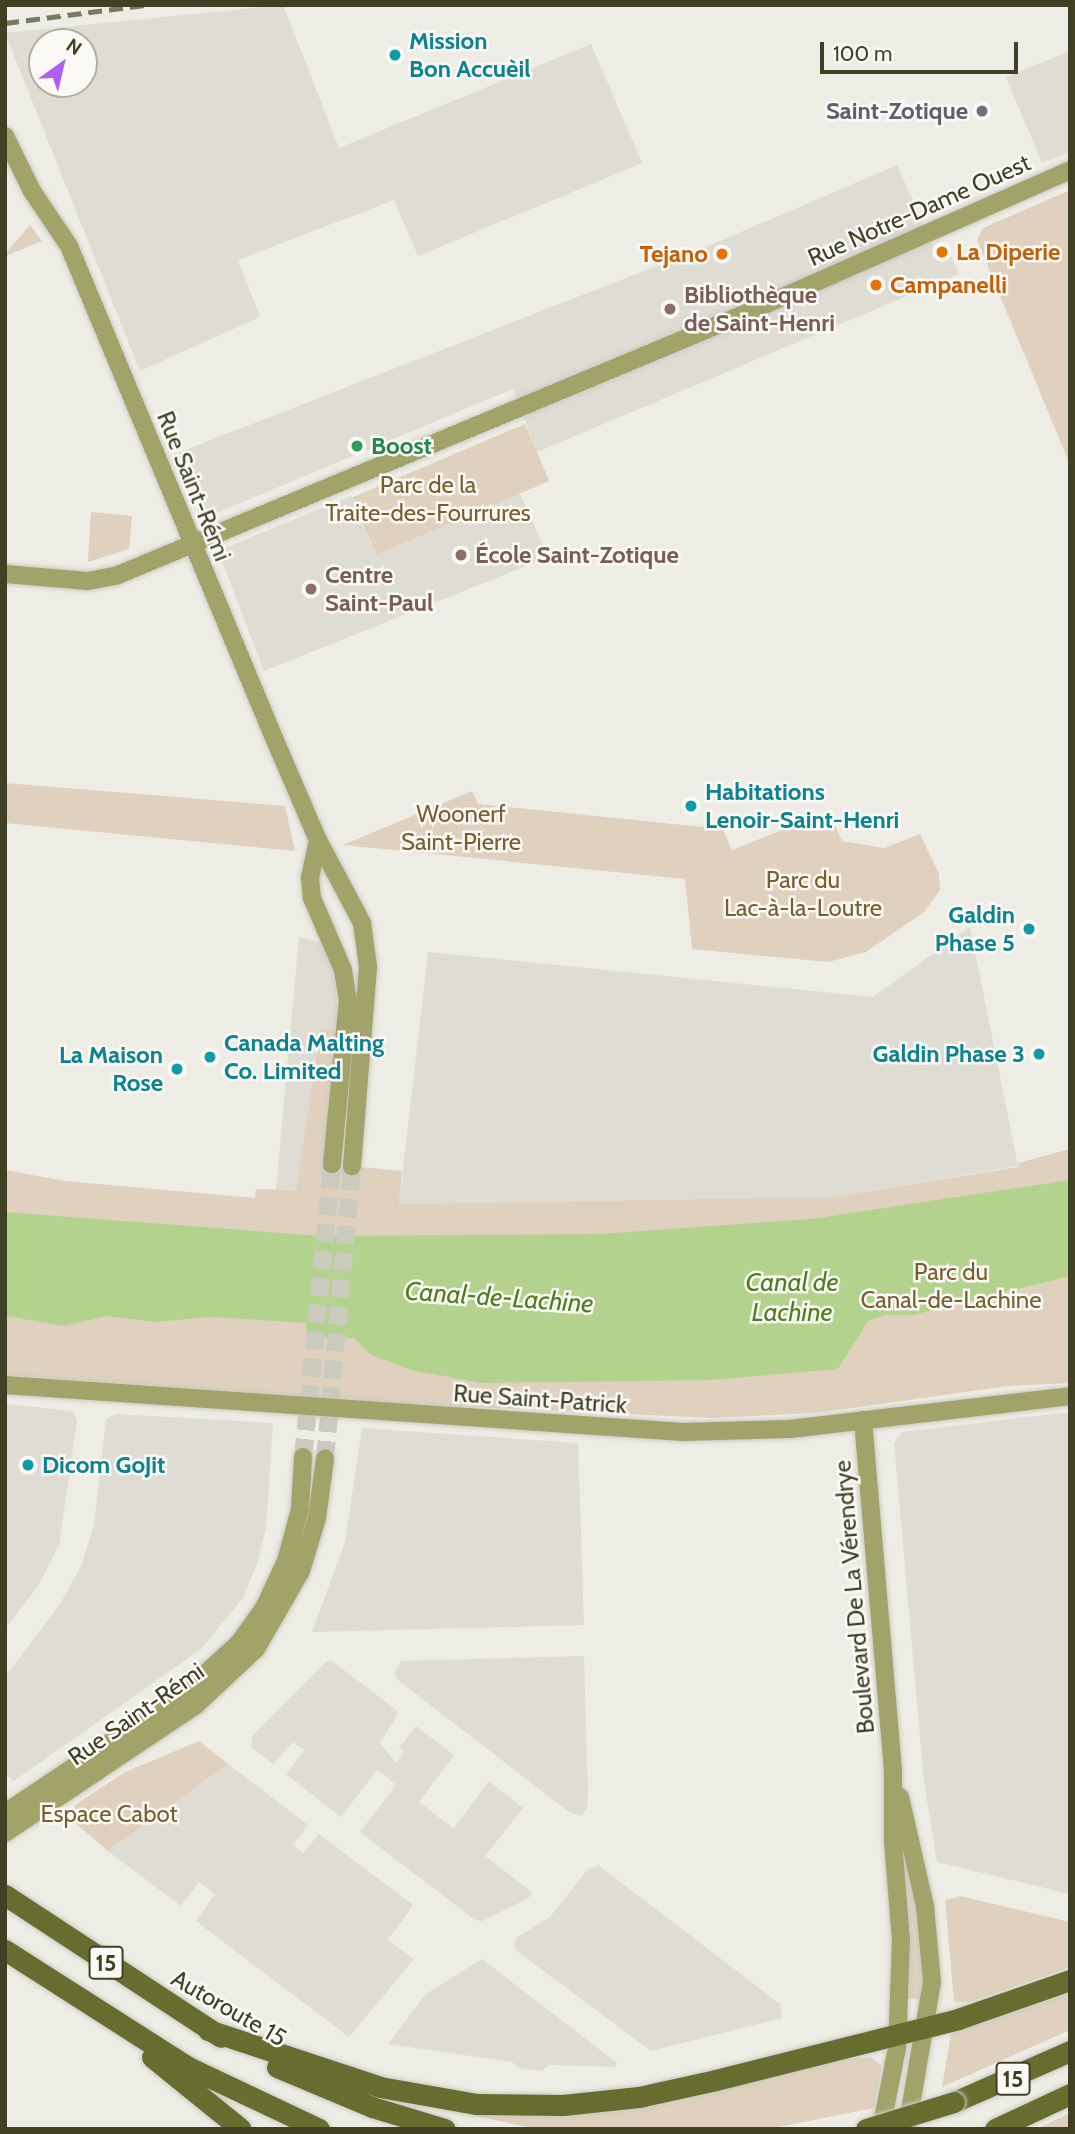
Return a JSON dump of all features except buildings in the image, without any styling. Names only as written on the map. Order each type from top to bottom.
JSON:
[{"type":"highway","name":"Autoroute 15","points":[[5,1895],[208,2029],[310,2075],[351,2100],[445,2129]]},
{"type":"highway","name":"15","points":[[5,1950],[93,2009],[188,2067],[318,2129]]},
{"type":"highway","points":[[310,2075],[476,2104],[587,2104],[698,2085],[928,2025],[1070,1980]]},
{"type":"highway","points":[[93,2009],[241,2129]]},
{"type":"highway","name":"15","points":[[866,2129],[954,2102],[1070,2051]]},
{"type":"highway","name":"15","points":[[995,2129],[1070,2094]]},
{"type":"main road","name":"Rue Saint-Rémi","points":[[5,130],[15,156]]},
{"type":"main road","name":"Rue Saint-Rémi","points":[[5,136],[32,191],[69,246],[318,840],[357,909],[369,952],[352,1166]]},
{"type":"main road","name":"Rue Notre-Dame Ouest","points":[[5,574],[95,581],[192,544],[826,279],[1070,170]]},
{"type":"main road","points":[[318,840],[310,877],[313,898],[343,970],[348,1000],[332,1164]]},
{"type":"main road","name":"Rue Saint-Patrick","points":[[5,1385],[669,1432],[765,1431],[1070,1396]]},
{"type":"main road","name":"Boulevard De La Vérendrye","points":[[863,1420],[893,1770],[893,1841],[901,1940],[899,2032],[881,2129]]},
{"type":"main road","name":"Rue Saint-Rémi","points":[[5,1813],[184,1693],[230,1654],[264,1608],[286,1561],[300,1509],[303,1457]]},
{"type":"main road","name":"Rue Saint-Rémi","points":[[5,1833],[195,1706],[256,1649],[284,1607],[304,1564],[317,1518],[325,1459]]},
{"type":"main road","name":"Boulevard De La Vérendrye","points":[[893,1770],[929,1933],[932,1982],[928,2025],[907,2129]]},
{"type":"shaded area","points":[[283,5],[339,148],[591,44],[642,163],[418,256],[394,200],[238,260],[260,317],[140,371],[31,98],[98,98],[98,28],[55,28]]},
{"type":"shaded area","points":[[28,31],[28,91],[5,33]]},
{"type":"shaded area","points":[[1070,51],[1070,152],[1042,163],[1006,77]]},
{"type":"shaded area","points":[[897,165],[935,250],[947,246],[959,274],[537,452],[513,389],[202,519],[175,454],[713,244]]},
{"type":"shaded area","name":"Centre Saint-Paul","points":[[520,493],[548,557],[264,671],[218,551],[351,496],[375,553]]},
{"type":"shaded area","points":[[970,927],[1018,1166],[832,1197],[399,1204],[428,952],[873,997]]},
{"type":"shaded area","points":[[299,937],[320,942],[325,951],[335,980],[338,1031],[320,1029],[296,1190],[276,1189]]},
{"type":"shaded area","points":[[5,1404],[72,1411],[77,1420],[59,1545],[38,1586],[5,1629]]},
{"type":"shaded area","points":[[1070,1412],[1070,1894],[937,1862],[924,1782],[894,1443],[902,1432]]},
{"type":"shaded area","points":[[116,1414],[273,1423],[266,1528],[257,1564],[243,1598],[201,1649],[14,1781],[5,1774],[5,1677],[60,1604],[82,1564],[94,1524],[106,1419]]},
{"type":"shaded area","points":[[362,1428],[578,1443],[584,1625],[312,1632],[345,1542]]},
{"type":"shaded area","points":[[584,1656],[588,1795],[587,1808],[581,1816],[569,1812],[398,1680],[394,1673],[401,1661]]},
{"type":"shaded area","points":[[327,1661],[332,1661],[399,1712],[380,1743],[396,1763],[404,1752],[399,1748],[416,1726],[454,1755],[419,1802],[445,1822],[454,1828],[489,1781],[523,1808],[485,1856],[533,1893],[527,1899],[482,1921],[475,1920],[360,1832],[396,1785],[384,1775],[377,1770],[341,1817],[286,1774],[304,1750],[293,1742],[273,1764],[251,1747],[253,1735]]},
{"type":"shaded area","points":[[228,1764],[308,1825],[293,1845],[303,1853],[319,1834],[413,1905],[388,1940],[414,1959],[349,2037],[196,1921],[215,1894],[199,1882],[181,1906],[108,1851]]},
{"type":"shaded area","points":[[598,1865],[780,2004],[782,2018],[651,2051],[518,1952],[514,1946],[516,1938],[550,1917],[588,1869]]},
{"type":"shaded area","points":[[482,1959],[617,2063],[615,2067],[548,2065],[542,2071],[521,2069],[512,2062],[388,2044],[426,1994]]},
{"type":"green space","points":[[1070,190],[1070,465],[977,240],[983,228]]},
{"type":"green space","points":[[30,225],[42,241],[6,256],[6,253]]},
{"type":"green space","name":"Parc de la Traite-des-Fourrures","points":[[525,424],[549,481],[376,555],[352,497]]},
{"type":"green space","points":[[91,512],[132,516],[129,549],[88,562]]},
{"type":"green space","points":[[5,783],[285,806],[295,851],[5,823]]},
{"type":"green space","points":[[472,791],[478,804],[723,829],[732,850],[829,811],[842,841],[884,848],[920,834],[939,874],[940,890],[924,912],[866,952],[828,962],[692,949],[685,879],[343,845]]},
{"type":"green space","name":"Parc du Canal-de-Lachine","points":[[320,1029],[338,1031],[323,1163],[402,1171],[399,1204],[832,1197],[1018,1167],[1018,1163],[1070,1149],[1070,1383],[1008,1386],[816,1413],[713,1418],[392,1403],[5,1375],[5,1170],[65,1181],[255,1198],[256,1189],[296,1190]]},
{"type":"green space","name":"Espace Cabot","points":[[199,1741],[228,1764],[108,1851],[73,1821],[75,1805],[125,1772]]},
{"type":"green space","points":[[901,1844],[918,1914],[924,1999],[907,1999]]},
{"type":"green space","points":[[960,1896],[1070,1922],[1070,1967],[970,2002],[954,2002],[945,1900]]},
{"type":"green space","points":[[1070,1993],[1070,2030],[942,2087],[951,2033]]},
{"type":"green space","points":[[871,2057],[882,2066],[874,2108],[769,2129],[537,2129],[428,2106],[510,2115],[626,2110],[834,2060]]},
{"type":"green space","points":[[1070,2113],[1070,2129],[1037,2129],[1051,2122]]},
{"type":"water","name":"Canal de Lachine","points":[[1070,1180],[1070,1276],[913,1315],[885,1315],[868,1321],[838,1369],[711,1380],[481,1383],[411,1370],[371,1355],[354,1338],[307,1337],[306,1323],[212,1317],[154,1322],[108,1316],[63,1326],[5,1316],[5,1212],[320,1236],[601,1234],[811,1219]]},
{"type":"tunnel","points":[[303,1457],[332,1164]]},
{"type":"tunnel","points":[[325,1459],[352,1166]]},
{"type":"railway","points":[[5,23],[145,5]]},
{"type":"place","name":"Mission Bon Accuèil","points":[[395,55]]},
{"type":"place","name":"Saint-Zotique","points":[[982,111]]},
{"type":"place","name":"La Diperie","points":[[942,252]]},
{"type":"place","name":"Tejano","points":[[722,254]]},
{"type":"place","name":"Campanelli","points":[[876,285]]},
{"type":"place","name":"Bibliothèque de Saint-Henri","points":[[670,309]]},
{"type":"place","name":"Boost","points":[[357,446]]},
{"type":"place","name":"École Saint-Zotique","points":[[461,555]]},
{"type":"place","name":"Centre Saint-Paul","points":[[311,589]]},
{"type":"place","name":"Habitations Lenoir-Saint-Henri","points":[[691,806]]},
{"type":"place","name":"Galdin Phase 5","points":[[1029,929]]},
{"type":"place","name":"Galdin Phase 3","points":[[1039,1054]]},
{"type":"place","name":"Canada Malting Co. Limited","points":[[210,1057]]},
{"type":"place","name":"La Maison Rose","points":[[177,1069]]},
{"type":"place","name":"Dicom GoJit","points":[[28,1465]]},
{"type":"park label","name":"Woonerf Saint-Pierre","points":[[461,828]]},
{"type":"park label","name":"Parc du Lac-à-la-Loutre","points":[[803,894]]},
{"type":"water label","name":"Canal-de-Lachine","points":[[499,1298]]}]
